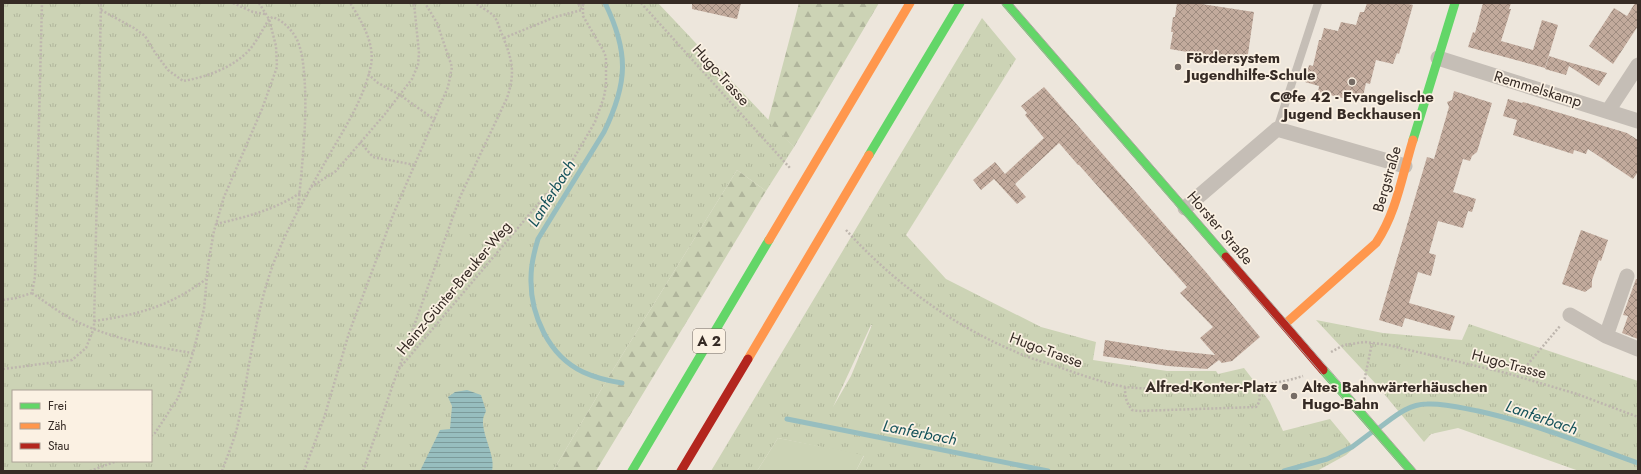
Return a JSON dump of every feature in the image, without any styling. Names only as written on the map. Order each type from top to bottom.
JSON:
[{"type":"main road","name":"A 2","points":[[632,471],[910,3]]},
{"type":"main road","points":[[681,471],[960,3]]},
{"type":"main road","name":"Horster Straße","points":[[1006,3],[1185,208],[1411,471]]},
{"type":"main road","name":"Bergstraße","points":[[1285,324],[1376,243],[1386,230],[1392,217],[1405,166],[1455,3]]},
{"type":"street","name":"Remmelskamp","points":[[1438,58],[1638,121]]},
{"type":"street","points":[[1608,111],[1638,65]]},
{"type":"street","points":[[1185,208],[1277,129],[1405,166]]},
{"type":"street","points":[[1606,336],[1627,276]]},
{"type":"street","points":[[1570,315],[1606,336],[1638,349]]},
{"type":"lane","points":[[1277,129],[1318,3]]},
{"type":"path","points":[[32,293],[35,276],[42,3]]},
{"type":"path","points":[[3,369],[72,360],[86,348],[94,328],[101,3]]},
{"type":"path","points":[[234,3],[253,12],[266,14]]},
{"type":"path","points":[[152,435],[178,398],[193,353],[204,309],[208,265],[216,224],[224,197],[262,109],[277,67],[276,46],[269,19],[259,3]]},
{"type":"path","points":[[222,471],[236,430],[261,304],[276,257],[311,187],[346,126],[367,82],[371,62],[370,45],[362,21],[350,3]]},
{"type":"path","points":[[311,187],[336,171],[412,79],[418,65],[418,34],[414,3]]},
{"type":"path","points":[[304,471],[324,418],[349,333],[393,215],[448,87],[452,67],[437,22],[425,3]]},
{"type":"path","points":[[398,370],[460,196],[506,98],[513,73],[510,55],[494,16],[475,3]]},
{"type":"path","name":"Heinz-Günter-Breuker-Weg","points":[[363,471],[398,370],[550,190],[586,139],[604,97],[607,72],[606,57],[583,16],[582,10],[578,3]]},
{"type":"path","points":[[504,38],[555,17],[582,10],[582,3]]},
{"type":"path","name":"Hugo-Trasse","points":[[641,3],[784,162]]},
{"type":"path","points":[[101,10],[134,28],[145,36],[168,70],[183,81],[212,74],[233,63],[250,49],[269,19],[273,17],[284,22],[298,42],[302,54],[305,90],[298,212]]},
{"type":"path","points":[[368,74],[435,120]]},
{"type":"path","points":[[360,142],[373,157],[415,164]]},
{"type":"path","points":[[216,224],[252,216],[287,201],[300,193]]},
{"type":"path","name":"Hugo-Trasse","points":[[852,237],[871,257],[917,294],[964,327],[1014,352],[1125,387],[1171,389],[1231,388],[1266,384]]},
{"type":"path","points":[[94,321],[145,311],[179,298],[207,278]]},
{"type":"path","points":[[3,300],[32,293]]},
{"type":"path","points":[[32,293],[69,318],[94,328],[127,340],[193,353]]},
{"type":"path","points":[[1517,377],[1570,315]]},
{"type":"path","name":"Hugo-Trasse","points":[[1365,342],[1388,345],[1517,377],[1577,394],[1638,417]]},
{"type":"path","points":[[1363,388],[1372,343]]},
{"type":"path","points":[[1125,387],[1125,397],[1128,405],[1132,410],[1138,411],[1256,407],[1260,398],[1258,384]]},
{"type":"path","points":[[90,471],[114,462]]},
{"type":"green space","points":[[3,3],[658,3],[794,147],[766,191],[737,170],[611,373],[553,471],[3,471]]},
{"type":"green space","points":[[799,3],[879,3],[794,147],[768,121]]},
{"type":"green space","points":[[982,18],[1016,59],[906,235],[946,279],[1041,327],[1096,342],[1093,360],[1167,371],[1216,371],[1218,374],[1244,368],[1270,402],[1283,431],[1330,419],[1354,448],[1346,455],[1317,471],[856,471],[864,456],[778,438],[757,471],[711,471]],"holes":[[[872,325],[851,376],[833,407]]]},
{"type":"green space","points":[[737,170],[766,191],[596,471],[553,471],[611,373]]},
{"type":"green space","points":[[1316,320],[1383,333],[1462,340],[1469,324],[1638,381],[1638,471],[1579,471],[1458,428],[1431,434],[1424,442],[1375,383]]},
{"type":"green space","points":[[778,438],[864,455],[856,471],[757,471]]},
{"type":"water","points":[[467,390],[481,395],[486,411],[483,419],[483,426],[491,452],[493,465],[492,471],[420,471],[440,430],[450,429],[452,406],[448,397],[455,392]]},
{"type":"building","points":[[692,3],[741,3],[737,19],[692,9]]},
{"type":"building","points":[[1177,3],[1195,3],[1254,12],[1247,61],[1170,49],[1173,32],[1171,32],[1173,17],[1175,17]]},
{"type":"building","points":[[1367,3],[1404,3],[1413,5],[1399,54],[1397,53],[1393,64],[1376,60],[1370,84],[1366,83],[1363,96],[1356,94],[1354,101],[1318,92],[1319,86],[1305,82],[1309,65],[1313,66],[1319,40],[1321,40],[1324,28],[1338,31],[1341,22],[1356,25],[1360,12],[1364,12]]},
{"type":"building","points":[[1483,3],[1511,3],[1509,9],[1511,9],[1501,41],[1533,50],[1542,20],[1558,25],[1545,68],[1468,47],[1473,32],[1475,33]]},
{"type":"building","points":[[1635,3],[1638,3],[1638,26],[1613,64],[1589,46],[1614,8],[1627,16]]},
{"type":"building","points":[[1549,56],[1607,73],[1599,86],[1569,66],[1566,75],[1545,69]]},
{"type":"building","points":[[1044,87],[1205,271],[1260,337],[1232,361],[1222,363],[1219,360],[1207,369],[1168,366],[1103,356],[1105,340],[1167,350],[1215,355],[1200,338],[1213,327],[1180,293],[1187,287],[1059,143],[1015,184],[1026,197],[1017,204],[994,179],[981,190],[973,180],[995,162],[1005,174],[1044,138],[1025,115],[1027,113],[1021,106]]},
{"type":"building","points":[[1454,91],[1492,103],[1477,152],[1472,156],[1470,161],[1463,159],[1453,192],[1476,199],[1472,212],[1468,211],[1463,228],[1438,221],[1429,253],[1436,255],[1431,276],[1418,272],[1409,303],[1455,316],[1450,331],[1405,318],[1402,327],[1379,320],[1427,157],[1434,159],[1449,107],[1447,102],[1452,100]]},
{"type":"building","points":[[1508,99],[1523,102],[1627,133],[1638,140],[1638,172],[1633,179],[1588,149],[1586,154],[1574,150],[1573,154],[1513,135],[1517,120],[1503,116]]},
{"type":"building","points":[[1581,230],[1608,240],[1601,261],[1599,260],[1592,280],[1592,287],[1585,292],[1562,284]]},
{"type":"building","points":[[1636,279],[1638,279],[1638,339],[1622,333],[1628,316],[1623,315]]},
{"type":"waterway","name":"Lanferbach","points":[[605,3],[613,21],[622,52],[621,83],[618,98],[604,132],[538,239],[534,254],[531,278],[534,306],[538,320],[551,345],[560,356],[583,372],[602,379],[622,383]]},
{"type":"waterway","name":"Lanferbach","points":[[1379,428],[1402,412],[1414,406],[1427,404],[1446,405],[1498,416],[1559,434],[1638,463]]},
{"type":"waterway","name":"Lanferbach","points":[[787,419],[1048,471]]},
{"type":"waterway","name":"Lanferbach","points":[[1284,471],[1327,459],[1352,447],[1372,432]]},
{"type":"tram line","points":[[1001,3],[1406,471]]},
{"type":"tram line","points":[[1012,3],[1417,471]]},
{"type":"traffic: fast","points":[[869,155],[960,3]]},
{"type":"traffic: fast","points":[[1006,3],[1226,257]]},
{"type":"traffic: fast","points":[[1413,140],[1455,3]]},
{"type":"traffic: fast","points":[[632,471],[769,240]]},
{"type":"traffic: fast","points":[[1323,370],[1411,471]]},
{"type":"traffic: slow","points":[[769,240],[910,3]]},
{"type":"traffic: slow","points":[[1285,324],[1376,243],[1394,206],[1413,140]]},
{"type":"traffic: slow","points":[[748,359],[869,155]]},
{"type":"traffic: jam","points":[[1226,257],[1323,370]]},
{"type":"traffic: jam","points":[[681,471],[748,359]]},
{"type":"place","name":"Fördersystem Jugendhilfe-Schule","points":[[1178,67]]},
{"type":"place","name":"C@fe 42 - Evangelische Jugend Beckhausen","points":[[1352,82]]},
{"type":"place","name":"Alfred-Konter-Platz","points":[[1285,387]]},
{"type":"place","name":"Altes Bahnwärterhäuschen Hugo-Bahn","points":[[1294,396]]}]
